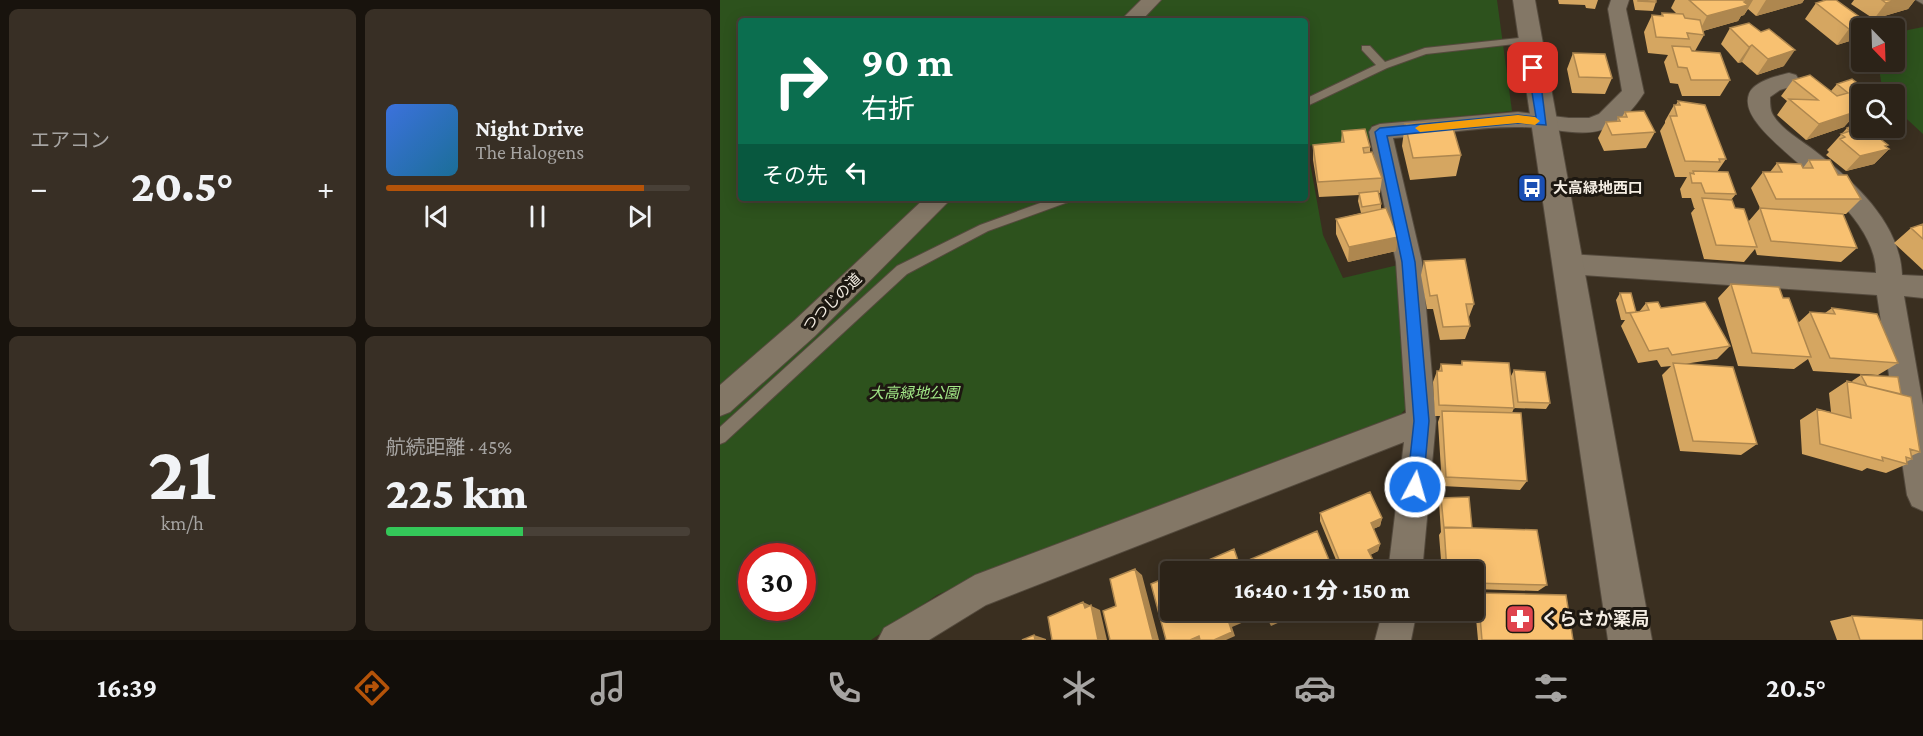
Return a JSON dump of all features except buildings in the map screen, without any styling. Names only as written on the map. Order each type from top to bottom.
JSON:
[{"type":"street","points":[[1133,18],[1152,0]]},
{"type":"street","points":[[1524,0],[1542,122],[1568,264],[1630,640]]},
{"type":"street","points":[[1406,561],[1421,421],[1409,262],[1380,132],[1518,119],[1569,126],[1591,125],[1608,119],[1633,93],[1617,9],[1620,0]]},
{"type":"street","points":[[1789,80],[1773,85],[1759,95],[1761,112],[1776,133],[1833,179],[1861,207],[1878,232],[1891,271],[1889,286],[1923,495]]},
{"type":"street","name":"つつじの道","points":[[720,403],[805,328],[937,201]]},
{"type":"street","points":[[1568,264],[1923,287]]},
{"type":"street","points":[[896,640],[975,592],[1421,421]]},
{"type":"street","points":[[1394,640],[1398,621]]},
{"type":"lane","points":[[1308,102],[1383,66],[1425,51],[1529,40]]},
{"type":"lane","points":[[1366,48],[1383,66]]},
{"type":"lane","points":[[720,437],[902,270],[984,228],[1059,201]]},
{"type":"green space","name":"大高緑地公園","points":[[720,0],[1497,0],[1512,111],[1372,125],[1374,138],[1308,146],[1308,18],[738,18],[738,201],[1308,201],[1308,152],[1323,235],[1343,278],[1398,265],[1410,404],[1401,414],[1031,554],[937,595],[871,640],[720,640]]},
{"type":"green space","points":[[1923,27],[1923,134],[1905,117],[1905,84],[1881,84],[1880,72],[1905,72],[1905,32]]},
{"type":"slow traffic","points":[[1420,128],[1518,119],[1535,121]]},
{"type":"place","name":"大高緑地西口","points":[[1532,188]]},
{"type":"place","name":"くらさか薬局","points":[[1520,619]]},
{"type":"route","points":[[1415,487],[1421,421],[1409,262],[1380,132],[1518,119],[1542,122],[1533,68]]}]
